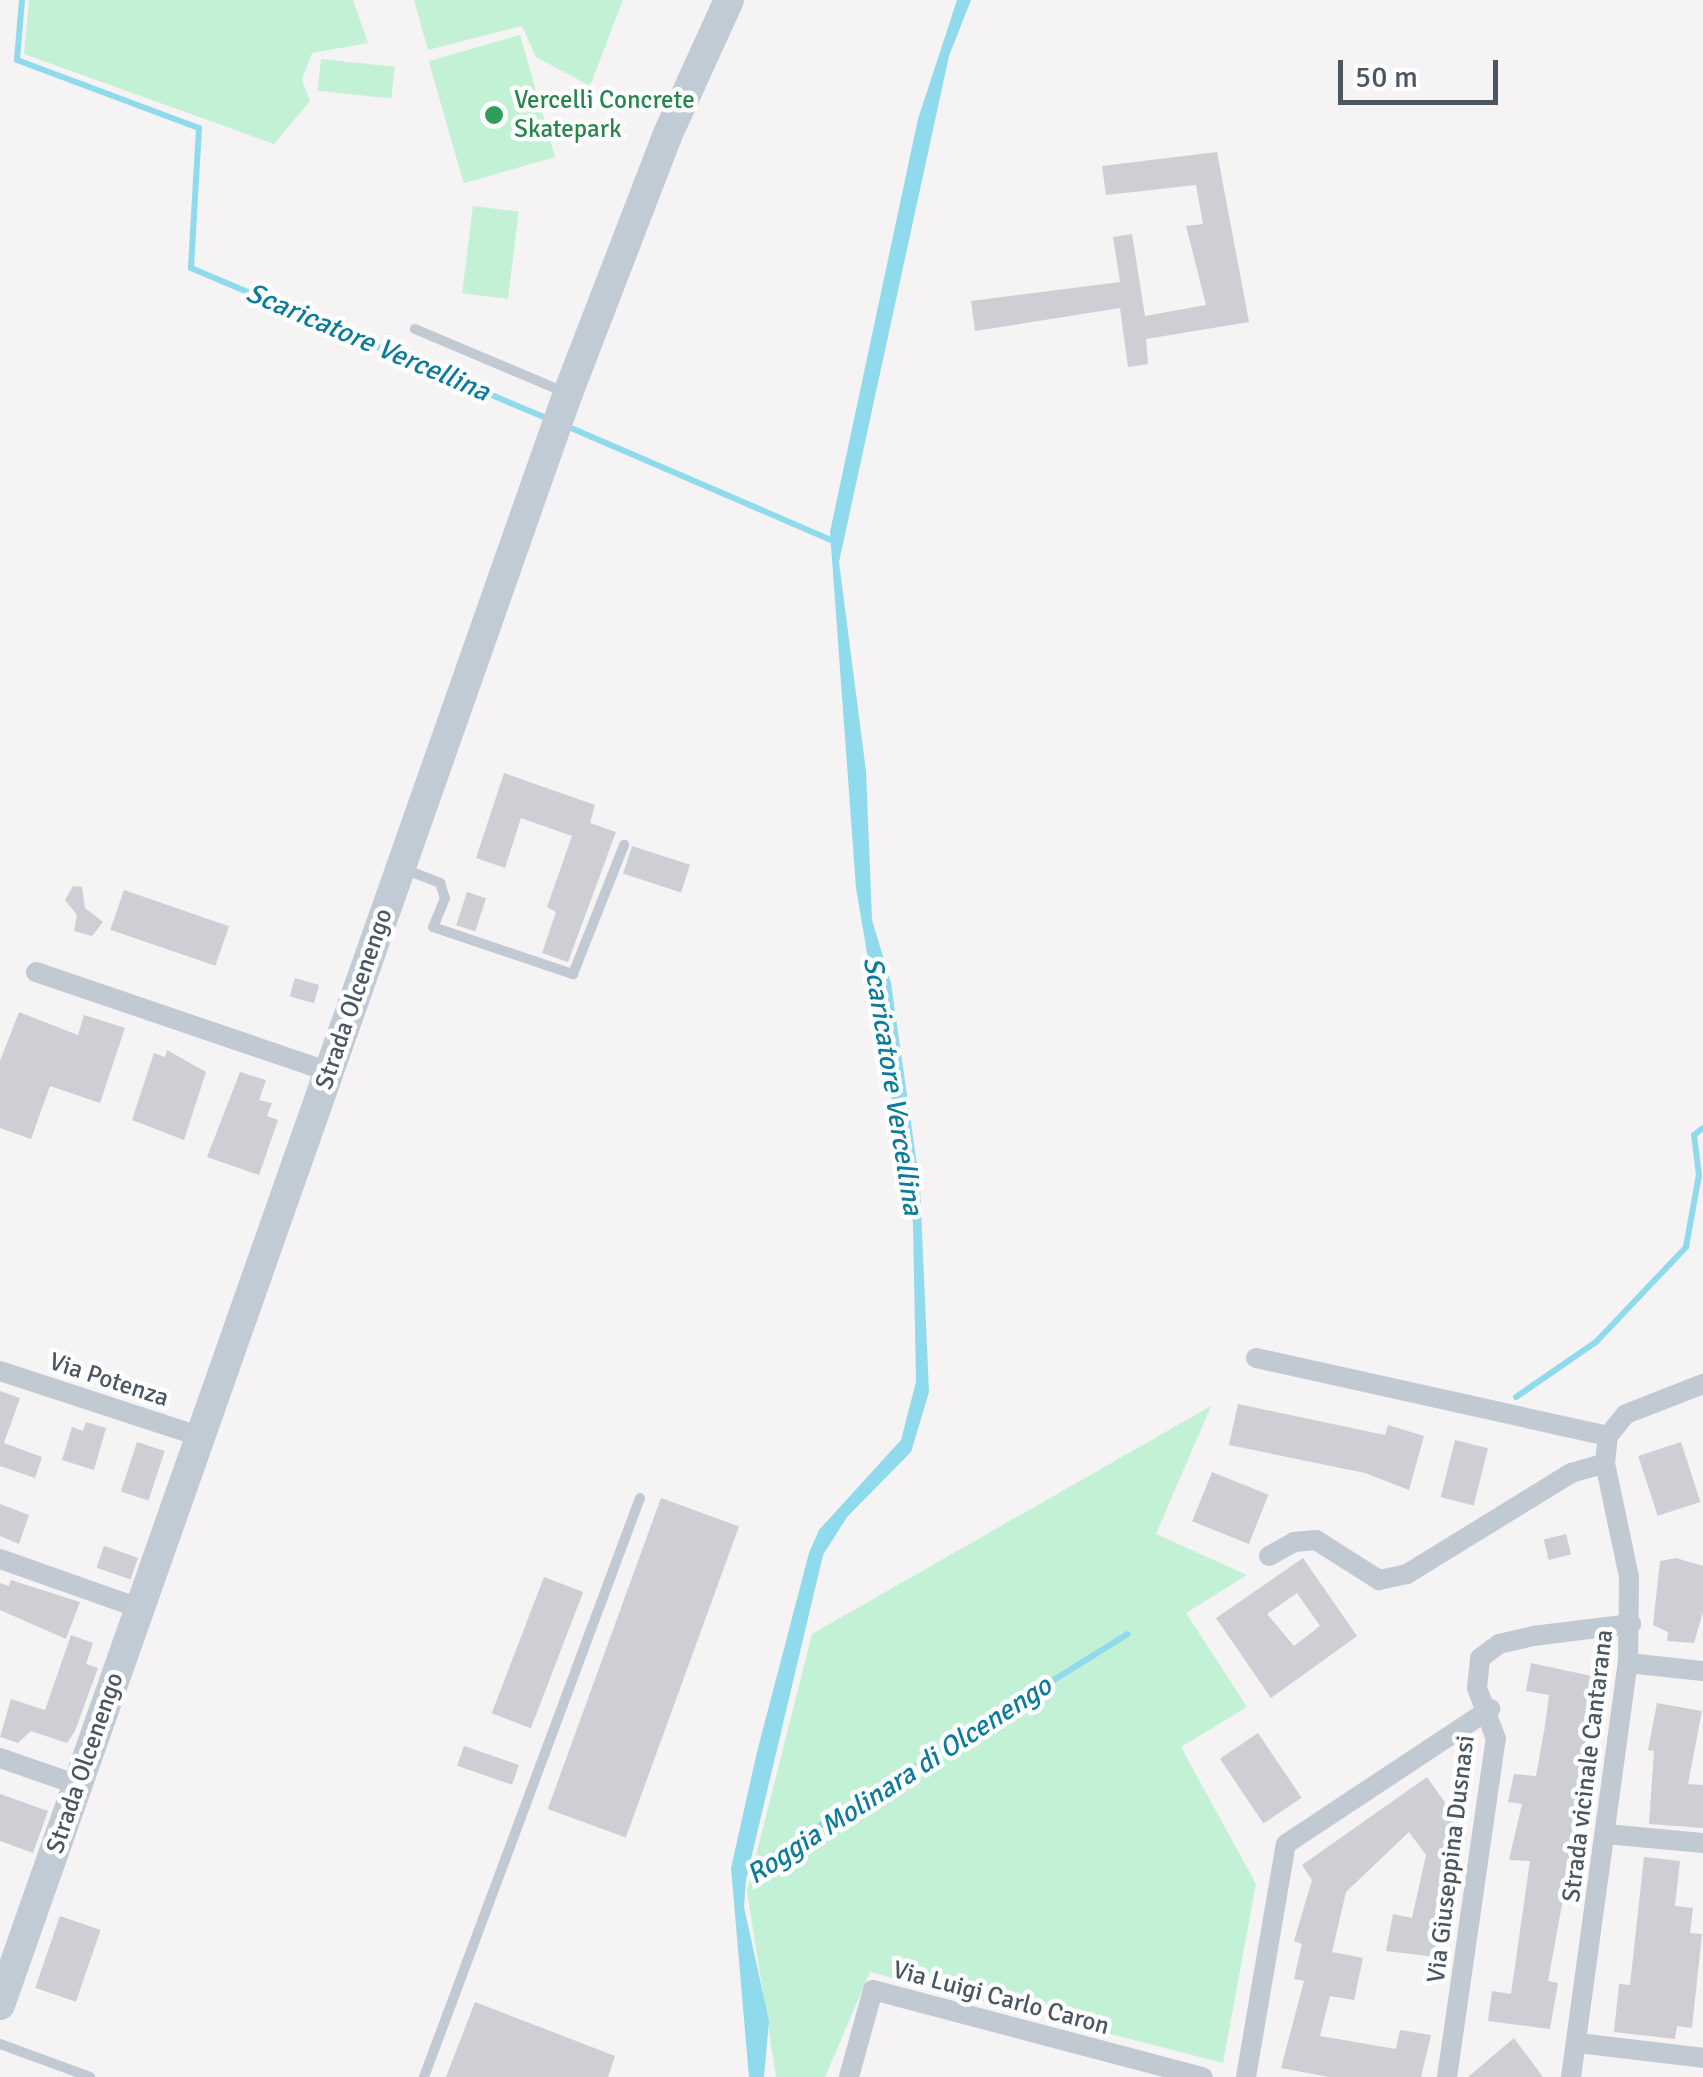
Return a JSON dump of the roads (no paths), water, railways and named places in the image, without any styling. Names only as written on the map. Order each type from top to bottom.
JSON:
[{"type":"street","name":"Strada Olcenengo","points":[[0,2006],[568,393],[667,136],[729,0]]},
{"type":"street","points":[[36,972],[329,1072]]},
{"type":"street","points":[[1256,1358],[1608,1436],[1626,1414],[1703,1384]]},
{"type":"street","name":"Via Potenza","points":[[0,1370],[202,1437]]},
{"type":"street","name":"Strada vicinale Cantarana","points":[[1571,2077],[1628,1663],[1625,1546],[1605,1463],[1608,1436]]},
{"type":"street","points":[[1269,1556],[1294,1542],[1316,1540],[1379,1580],[1408,1574],[1571,1474],[1605,1463]]},
{"type":"street","points":[[0,1559],[139,1608]]},
{"type":"street","points":[[1490,1708],[1477,1688],[1480,1658],[1499,1644],[1630,1624]]},
{"type":"street","points":[[1628,1663],[1703,1671]]},
{"type":"street","name":"Via Giuseppina Dusnasi","points":[[1246,2077],[1286,1844],[1490,1708],[1496,1739],[1447,2077]]},
{"type":"street","points":[[0,1758],[78,1786]]},
{"type":"street","points":[[1606,1834],[1703,1844]]},
{"type":"street","name":"Via Luigi Carlo Caron","points":[[849,2077],[873,1990],[1203,2077]]},
{"type":"street","points":[[1578,2043],[1703,2058]]},
{"type":"lane","points":[[415,329],[568,393]]},
{"type":"lane","points":[[400,867],[440,883],[446,898],[433,927],[573,974],[624,844]]},
{"type":"lane","points":[[424,2077],[640,1498]]},
{"type":"lane","points":[[0,2044],[90,2077]]},
{"type":"water","points":[[957,0],[971,0],[949,56],[839,562],[866,771],[872,920],[891,983],[920,1186],[929,1392],[911,1452],[847,1517],[823,1555],[746,1880],[744,1907],[769,2021],[764,2077],[749,2077],[731,1868],[757,1752],[809,1553],[819,1530],[901,1440],[916,1382],[913,1223],[856,888],[830,532],[918,119]]},
{"type":"waterway","points":[[22,0],[17,60],[199,128],[191,268],[544,417]]},
{"type":"waterway","name":"Scaricatore Vercellina","points":[[571,428],[836,542]]},
{"type":"waterway","name":"Roggia Molinara di Olcenengo","points":[[1516,1397],[1596,1342],[1686,1247],[1699,1175],[1694,1135],[1703,1128]]},
{"type":"waterway","name":"Roggia Molinara di Olcenengo","points":[[742,1874],[1127,1634]]},
{"type":"place","name":"Vercelli Concrete Skatepark","points":[[494,115]]}]
